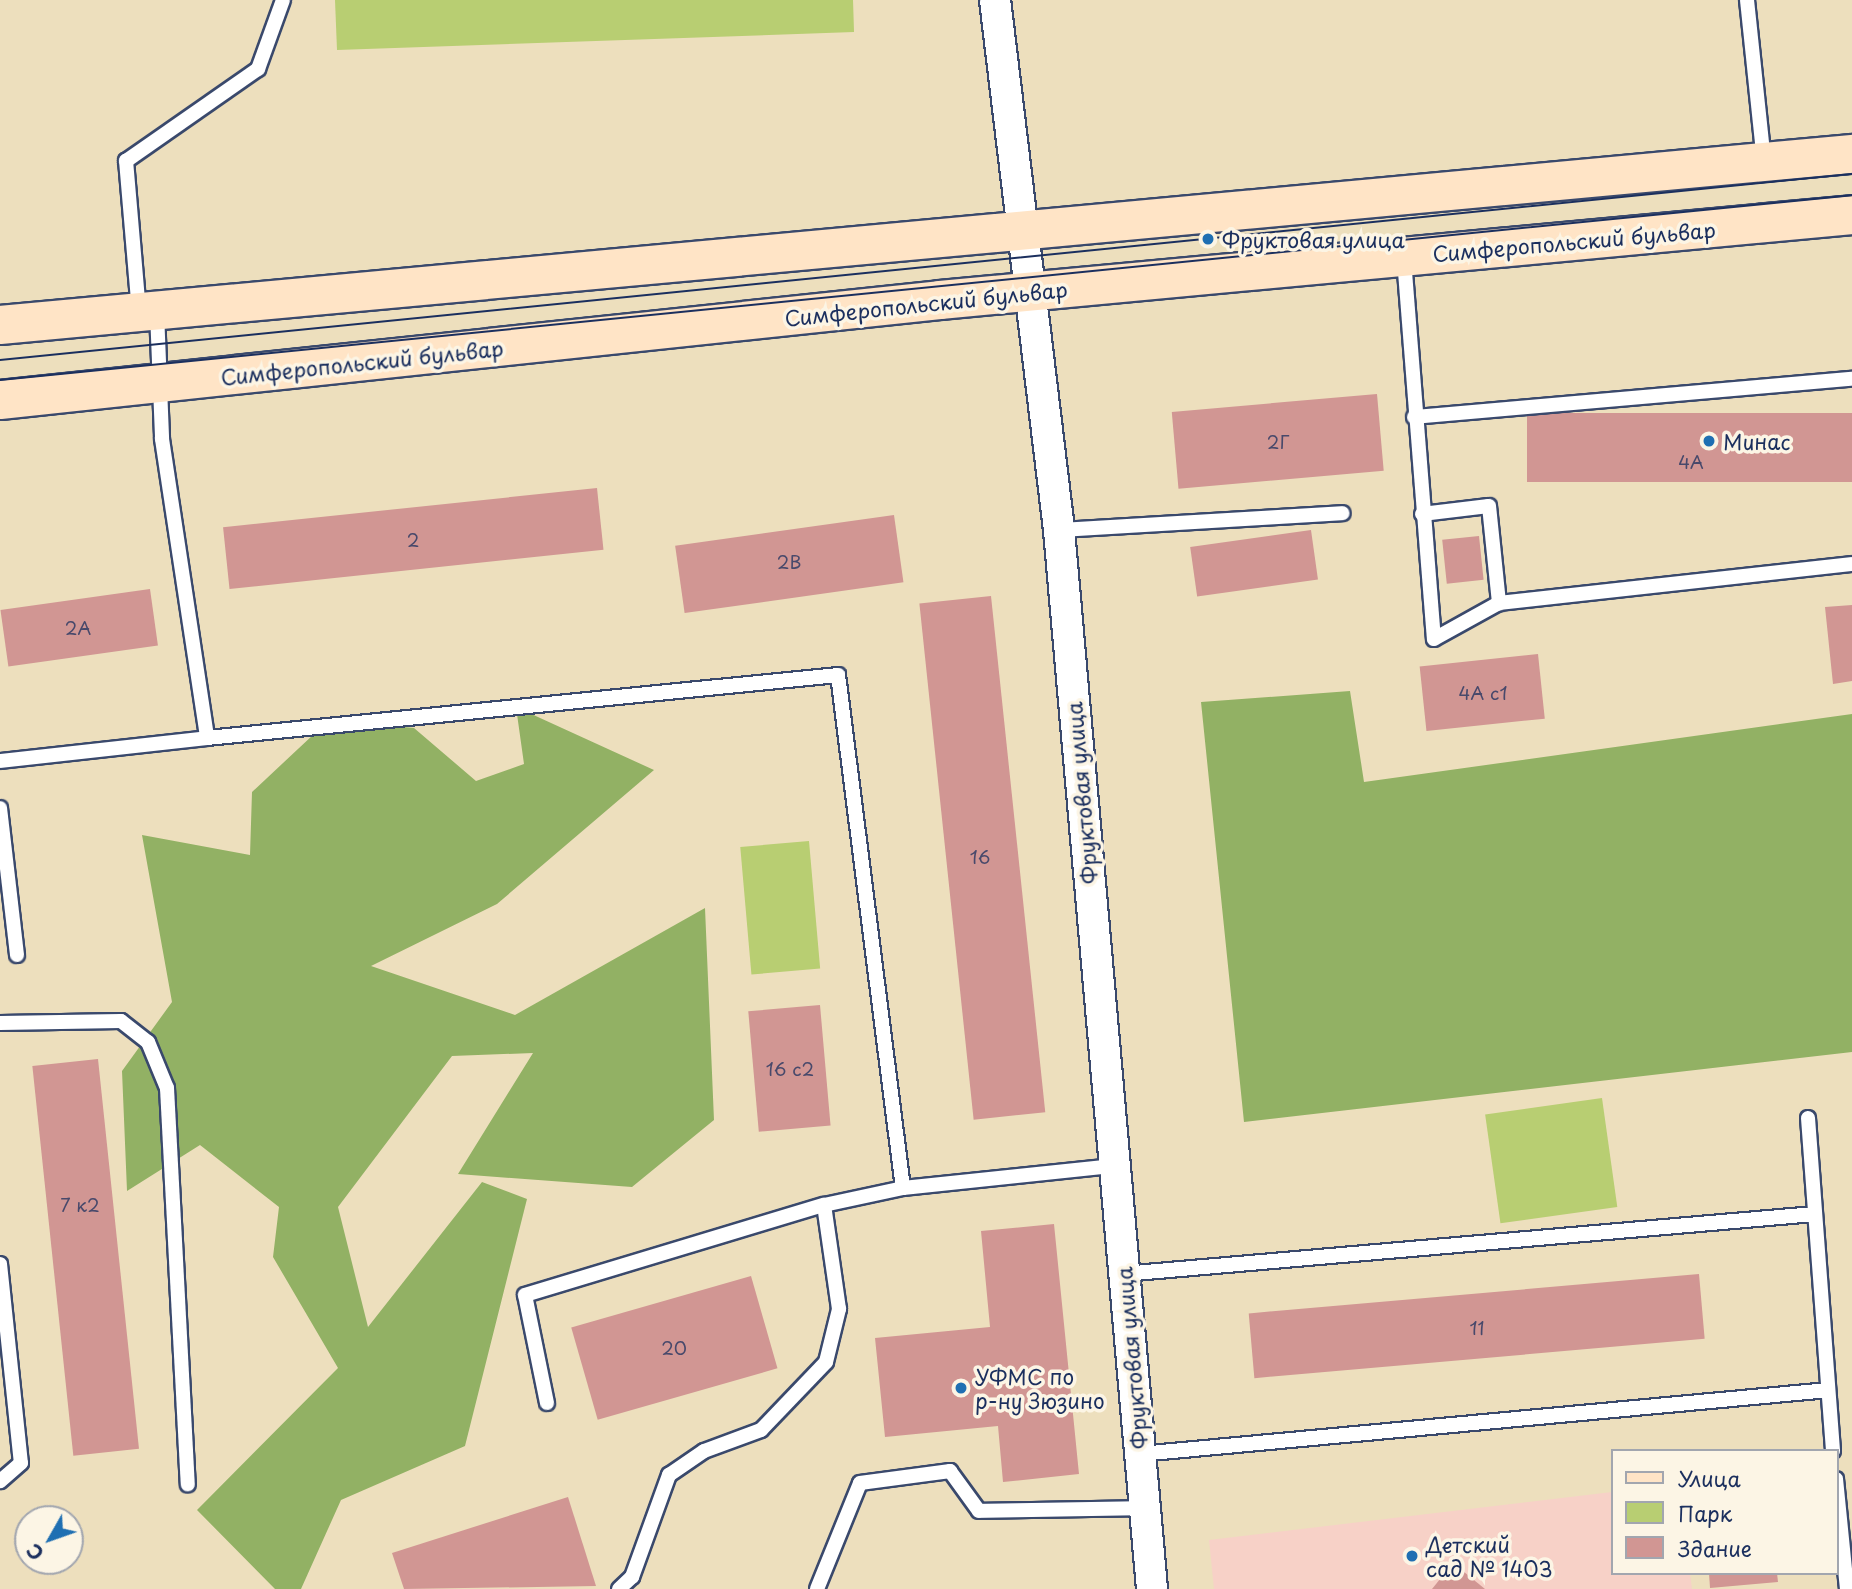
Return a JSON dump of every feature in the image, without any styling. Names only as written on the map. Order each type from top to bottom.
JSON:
[{"type":"main road","points":[[0,325],[1852,154]]},
{"type":"main road","name":"Симферопольский бульвар","points":[[0,400],[1035,292],[1852,215]]},
{"type":"street","name":"Фруктовая улица","points":[[995,0],[1020,230],[1035,292],[1059,530],[1152,1589]]},
{"type":"lane","points":[[207,738],[162,439],[162,384],[148,312],[126,161],[258,69],[284,0]]},
{"type":"lane","points":[[1746,0],[1764,163]]},
{"type":"lane","points":[[1404,256],[1414,417],[1434,639],[1499,603],[1852,564]]},
{"type":"lane","points":[[1414,417],[1852,379]]},
{"type":"lane","points":[[1422,513],[1489,506],[1499,603]]},
{"type":"lane","points":[[1059,530],[1342,513]]},
{"type":"lane","points":[[0,761],[838,675],[903,1188]]},
{"type":"lane","points":[[0,808],[17,955]]},
{"type":"lane","points":[[0,1023],[121,1021],[148,1042],[167,1088],[188,1483]]},
{"type":"lane","points":[[1808,1118],[1833,1449]]},
{"type":"lane","points":[[547,1403],[525,1295],[824,1205],[903,1188],[1114,1166]]},
{"type":"lane","points":[[619,1589],[632,1577],[670,1475],[704,1451],[761,1430],[827,1362],[839,1309],[824,1205]]},
{"type":"lane","points":[[1123,1274],[1814,1214]]},
{"type":"lane","points":[[0,1264],[21,1463],[0,1481]]},
{"type":"lane","points":[[1140,1454],[1828,1390]]},
{"type":"lane","points":[[817,1589],[860,1483],[950,1471],[979,1511],[1144,1508]]},
{"type":"lane","points":[[1838,1499],[1847,1589]]},
{"type":"shaded area","name":"Детский сад № 1403","points":[[1610,1492],[1610,1575],[1690,1575],[1692,1589],[1214,1589],[1209,1540]]},
{"type":"green space","points":[[335,0],[853,0],[854,32],[337,50]]},
{"type":"green space","points":[[1350,691],[1364,782],[1852,714],[1852,1052],[1244,1122],[1201,702]]},
{"type":"green space","points":[[516,707],[654,770],[497,904],[371,966],[515,1015],[705,908],[714,1120],[632,1187],[458,1174],[533,1053],[452,1056],[338,1207],[368,1327],[482,1182],[527,1199],[465,1446],[341,1500],[301,1589],[275,1589],[197,1510],[338,1368],[273,1257],[279,1207],[200,1145],[127,1191],[122,1071],[172,1002],[142,835],[250,855],[252,792],[329,720],[414,728],[476,781],[524,764]]},
{"type":"green space","points":[[809,841],[820,969],[751,975],[740,847]]},
{"type":"green space","points":[[1602,1098],[1617,1207],[1500,1223],[1485,1114]]},
{"type":"building","points":[[1377,394],[1384,471],[1178,489],[1172,412]]},
{"type":"building","points":[[1527,413],[1852,413],[1852,482],[1527,482]]},
{"type":"building","points":[[597,488],[603,550],[230,589],[223,527]]},
{"type":"building","points":[[894,515],[903,582],[685,613],[675,546]]},
{"type":"building","points":[[1311,530],[1318,580],[1197,596],[1190,547]]},
{"type":"building","points":[[1479,536],[1484,580],[1447,584],[1442,540]]},
{"type":"building","points":[[150,589],[158,645],[8,666],[0,610]]},
{"type":"building","points":[[991,596],[1045,1112],[974,1120],[919,604]]},
{"type":"building","points":[[1852,605],[1852,681],[1833,684],[1825,607]]},
{"type":"building","points":[[1538,654],[1545,719],[1426,731],[1420,666]]},
{"type":"building","points":[[820,1005],[831,1126],[759,1132],[748,1011]]},
{"type":"building","points":[[98,1059],[139,1449],[73,1456],[32,1066]]},
{"type":"building","points":[[1054,1224],[1079,1474],[1003,1482],[998,1426],[885,1437],[875,1338],[990,1327],[981,1231]]},
{"type":"building","points":[[1699,1274],[1705,1339],[1254,1378],[1249,1313]]},
{"type":"building","points":[[751,1276],[777,1368],[598,1420],[571,1328]]},
{"type":"building","points":[[568,1497],[596,1586],[404,1589],[392,1553]]},
{"type":"building","points":[[1453,1563],[1485,1589],[1432,1589]]},
{"type":"building","points":[[1709,1575],[1777,1575],[1778,1582],[1710,1588]]},
{"type":"tram line","points":[[0,360],[1852,174]]},
{"type":"tram line","points":[[0,380],[1852,195]]},
{"type":"place","name":"Фруктовая улица","points":[[1208,239]]},
{"type":"place","name":"Минас","points":[[1709,441]]},
{"type":"place","name":"УФМС по р-ну Зюзино","points":[[961,1388]]},
{"type":"place","name":"Детский сад № 1403","points":[[1412,1556]]}]
